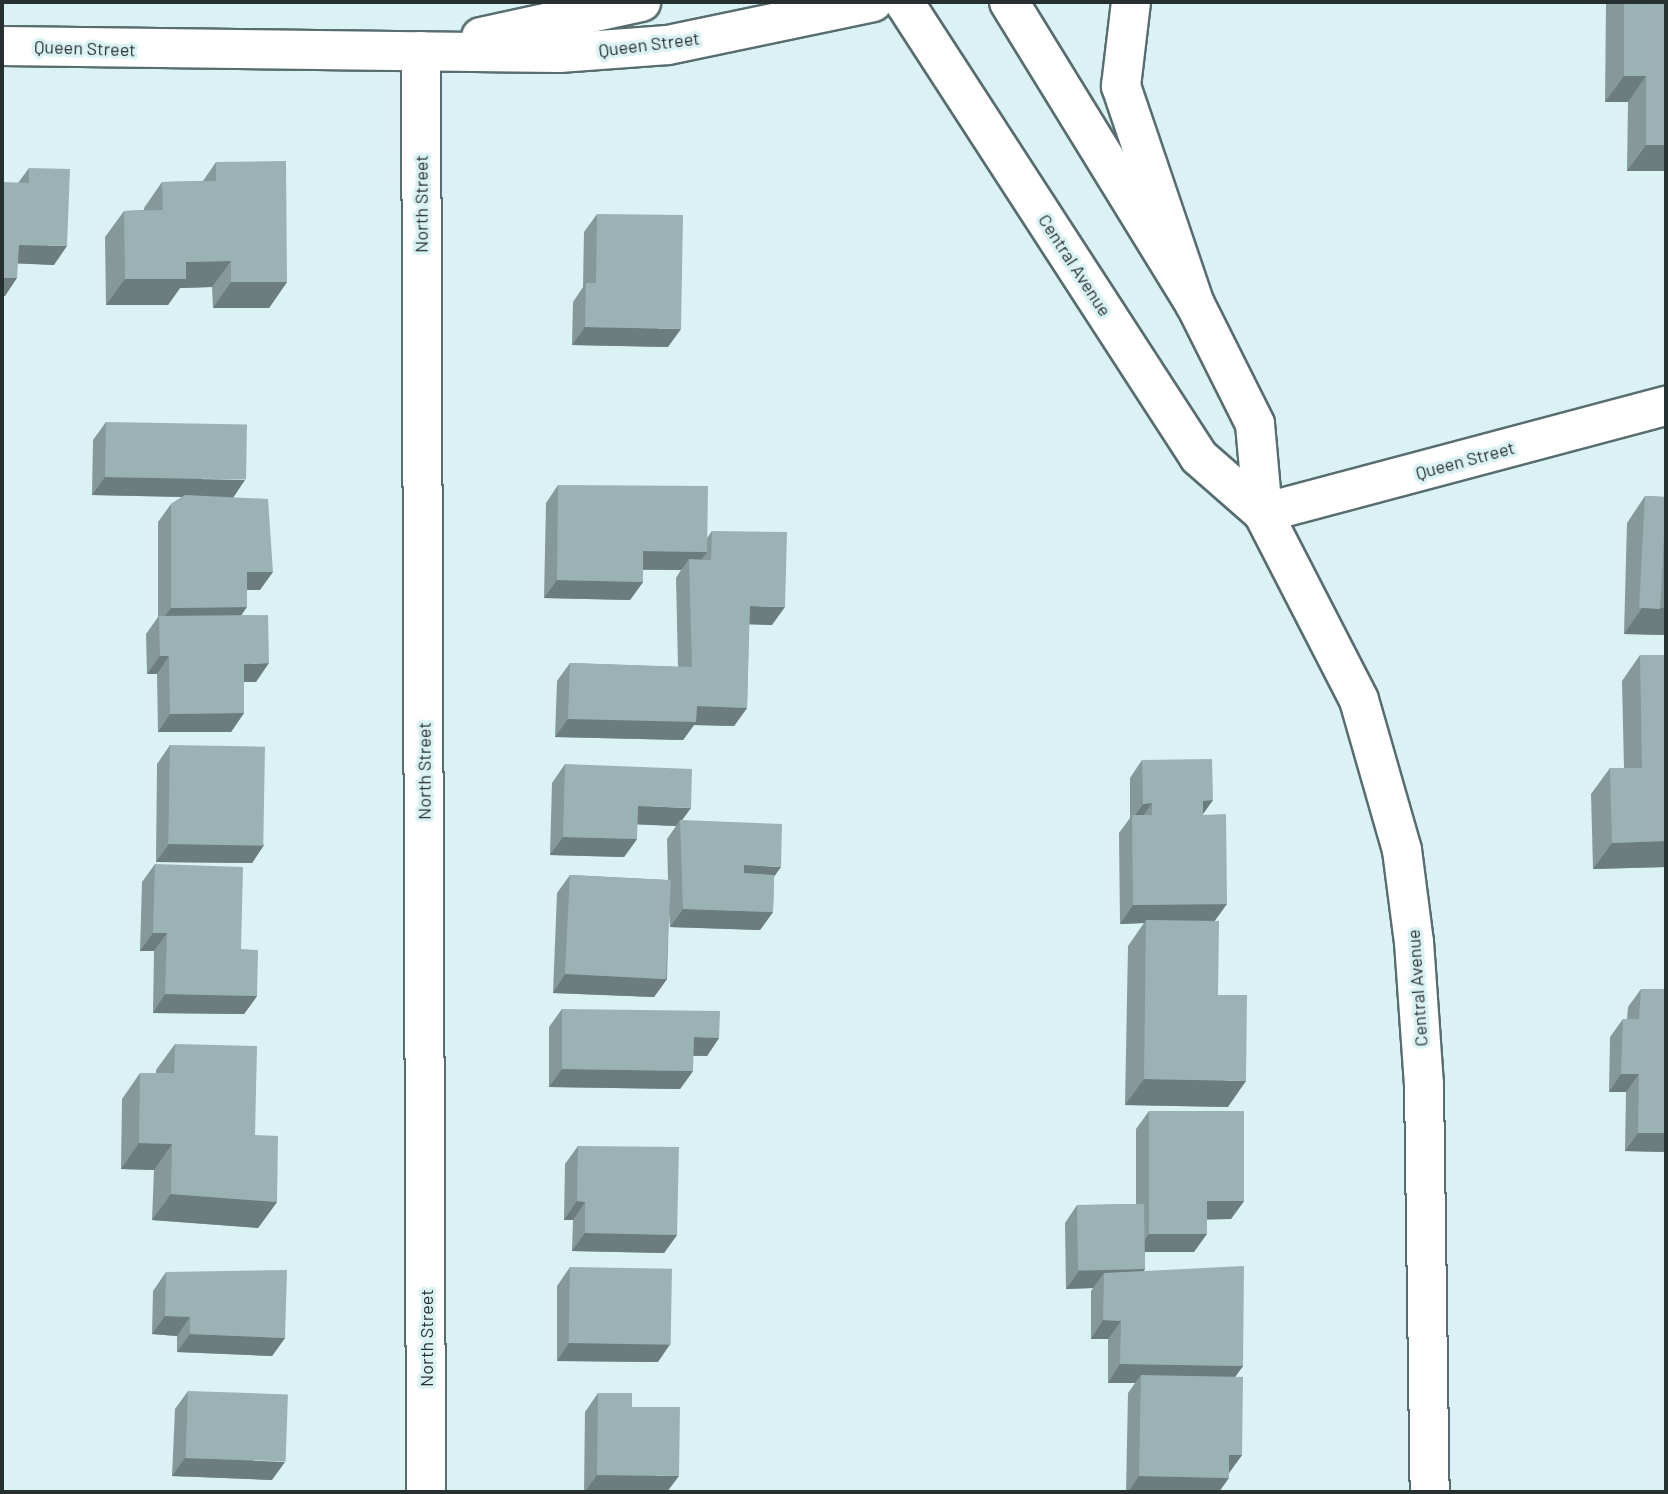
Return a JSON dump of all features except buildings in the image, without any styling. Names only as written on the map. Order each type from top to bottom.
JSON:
[{"type":"main road","points":[[421,51],[532,2]]},
{"type":"main road","name":"Queen Street","points":[[421,51],[641,2]]},
{"type":"main road","name":"Queen Street","points":[[2,46],[312,54],[421,51],[559,53],[668,45],[873,2]]},
{"type":"main road","name":"Central Avenue","points":[[904,2],[1199,457],[1264,513]]},
{"type":"main road","name":"Central Avenue","points":[[1009,2],[1195,304],[1255,424],[1264,513],[1359,700],[1402,850],[1424,1085],[1430,1492]]},
{"type":"main road","points":[[1131,2],[1121,86],[1195,304]]},
{"type":"main road","name":"North Street","points":[[421,51],[426,1492]]},
{"type":"main road","name":"Queen Street","points":[[1264,513],[1666,406]]}]
